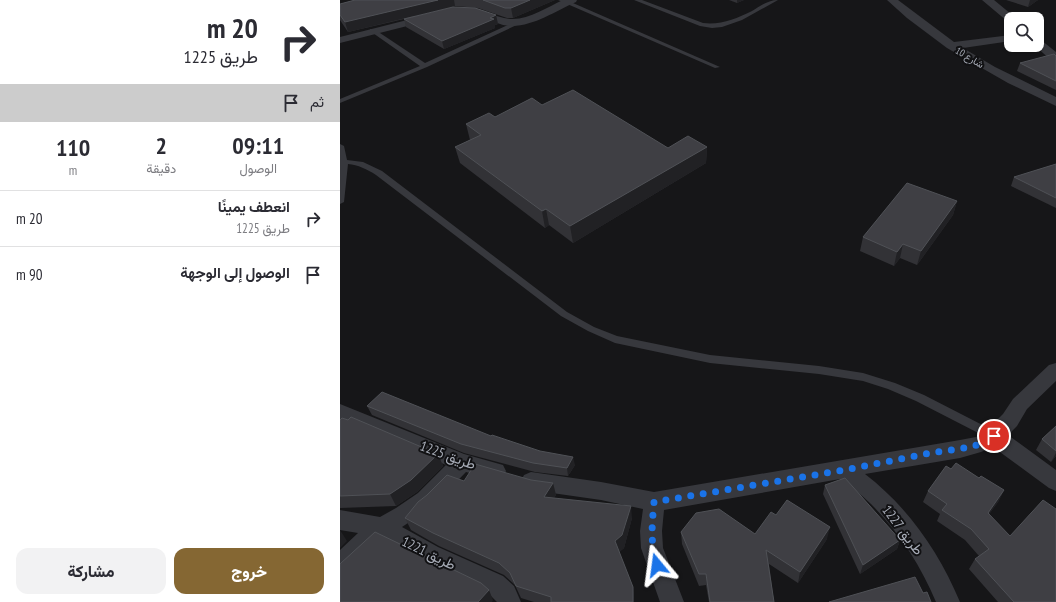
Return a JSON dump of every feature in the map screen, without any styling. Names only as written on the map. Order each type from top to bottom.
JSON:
[{"type":"street","name":"شارع 10","points":[[892,0],[906,13],[951,46],[979,64],[1056,102]]},
{"type":"street","points":[[463,11],[478,12],[506,22],[520,22],[532,18],[567,1]]},
{"type":"street","points":[[993,1],[1004,12]]},
{"type":"street","points":[[340,28],[345,38],[372,30],[440,15]]},
{"type":"street","points":[[951,46],[1004,39]]},
{"type":"street","points":[[1044,43],[1056,42]]},
{"type":"street","points":[[1044,47],[1056,58]]},
{"type":"street","name":"طريق 1225","points":[[340,412],[462,462],[535,482],[601,491],[654,502],[844,470],[981,444],[994,436],[1010,420],[1020,404],[1056,370]]},
{"type":"street","points":[[994,436],[1056,482]]},
{"type":"street","points":[[340,565],[382,527],[404,516],[425,500],[462,462]]},
{"type":"street","name":"طريق 1227","points":[[844,470],[876,496],[908,532],[941,584],[948,602]]},
{"type":"street","points":[[654,502],[651,531],[652,548],[672,602]]},
{"type":"street","name":"طريق 1221","points":[[340,520],[382,527],[430,554],[496,584],[502,589],[509,602]]},
{"type":"lane","points":[[637,0],[702,25],[712,27],[732,22],[775,0]]},
{"type":"lane","points":[[567,1],[717,67]]},
{"type":"lane","points":[[340,101],[425,66],[520,22]]},
{"type":"lane","points":[[372,30],[425,66]]},
{"type":"lane","points":[[340,146],[342,163],[340,202]]},
{"type":"lane","points":[[342,163],[360,165],[379,173],[564,314],[591,329],[615,339],[710,359],[819,370],[863,377],[891,386],[920,398],[994,436]]},
{"type":"building","points":[[355,0],[438,0],[345,22],[340,15],[340,4]]},
{"type":"building","points":[[483,0],[530,0],[511,8],[505,8]]},
{"type":"building","points":[[453,7],[475,8],[496,15],[490,18],[494,19],[442,41],[404,19]]},
{"type":"building","points":[[1054,54],[1056,56],[1056,81],[1020,63]]},
{"type":"building","points":[[573,90],[668,148],[688,136],[707,147],[570,226],[546,209],[542,211],[455,147],[481,135],[466,124],[489,113],[495,117],[532,98],[542,105]]},
{"type":"building","points":[[1056,164],[1056,198],[1014,177]]},
{"type":"building","points":[[907,183],[957,201],[921,251],[903,244],[897,252],[863,237]]},
{"type":"building","points":[[382,392],[491,436],[492,435],[540,451],[573,457],[567,468],[533,463],[461,444],[367,406]]},
{"type":"building","points":[[351,417],[438,454],[411,480],[390,494],[340,496],[340,420],[342,418],[348,420]]},
{"type":"building","points":[[1056,426],[1056,451],[1042,439]]},
{"type":"building","points":[[956,463],[979,478],[981,476],[1004,490],[988,513],[1010,536],[1043,500],[1056,509],[1056,602],[1014,602],[975,559],[989,549],[971,529],[942,510],[947,504],[928,491],[946,466],[951,469]]},
{"type":"building","points":[[475,464],[531,480],[553,483],[544,497],[631,506],[622,535],[615,541],[633,587],[633,602],[551,602],[551,597],[516,586],[510,573],[499,563],[433,533],[405,518],[418,502],[447,475],[464,481]]},
{"type":"building","points":[[845,478],[900,540],[863,565],[825,485]]},
{"type":"building","points":[[787,500],[830,527],[800,572],[766,550],[774,602],[710,602],[706,574],[699,574],[681,532],[696,513],[719,509],[755,534],[771,512],[776,515]]},
{"type":"building","points":[[375,532],[481,583],[489,590],[478,602],[340,602],[340,564]]},
{"type":"building","points":[[915,577],[923,593],[927,592],[931,602],[829,602]]},
{"type":"route","points":[[657,565],[652,548],[651,531],[654,502],[960,449],[981,444],[994,436]]}]
